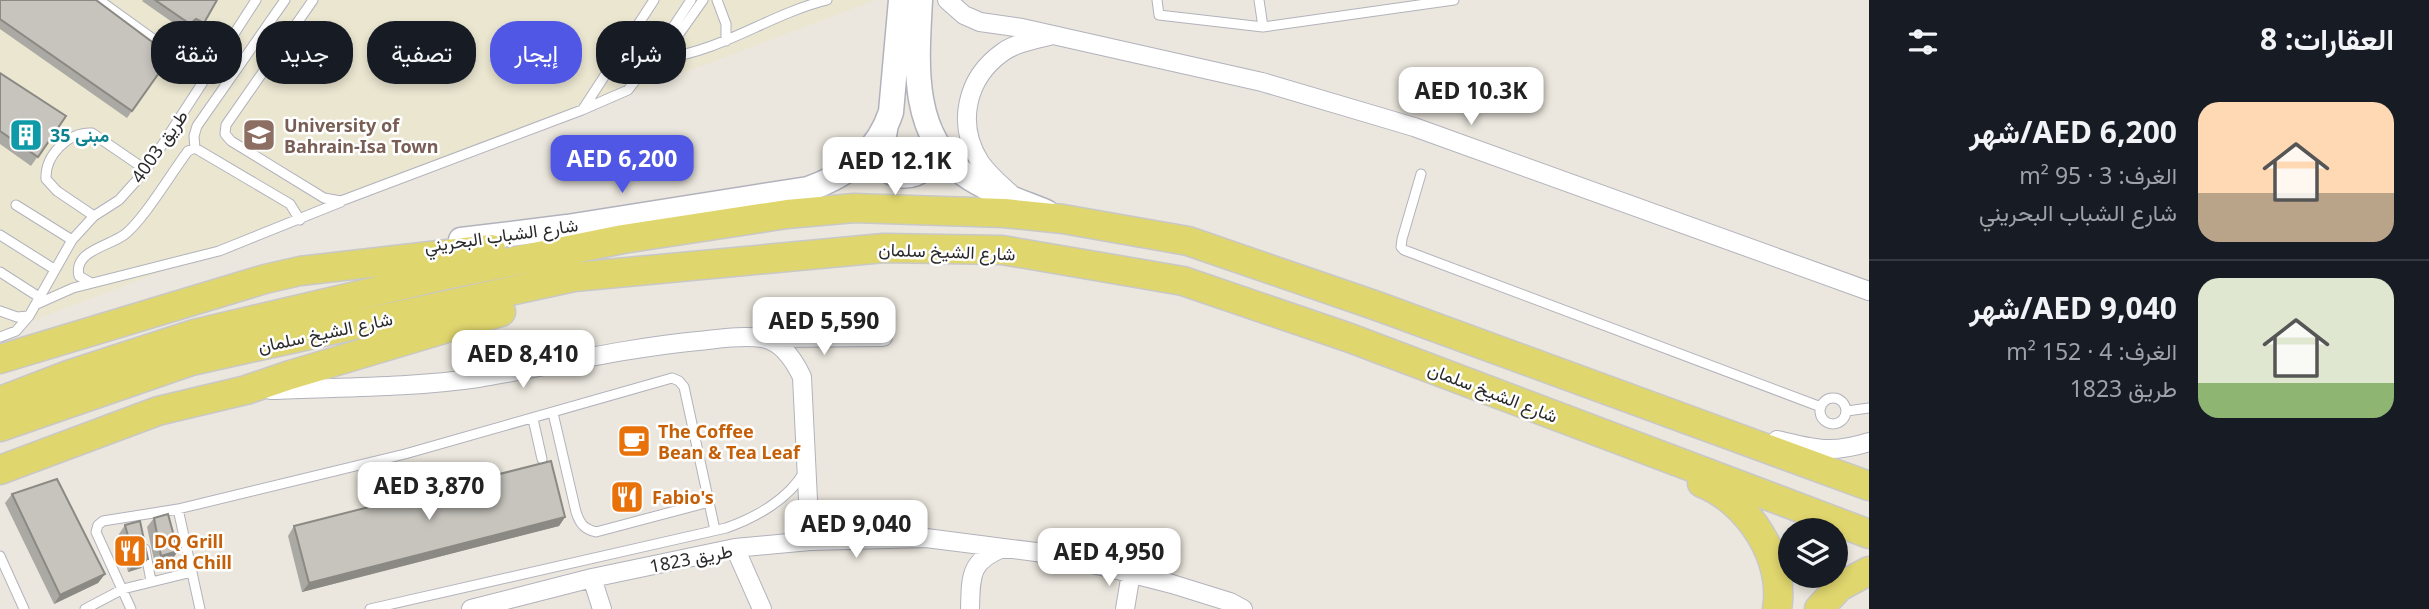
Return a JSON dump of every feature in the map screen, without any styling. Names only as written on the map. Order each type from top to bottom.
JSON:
[{"type":"main road","name":"شارع الشيخ سلمان","points":[[0,401],[68,375],[194,334],[441,276],[623,239],[787,214],[854,208],[1004,213],[1063,219],[1188,241],[1377,306],[1869,486]]},
{"type":"main road","points":[[0,359],[265,279],[300,271],[559,241],[623,239]]},
{"type":"main road","name":"شارع الشيخ سلمان","points":[[0,427],[191,361],[574,277],[884,248],[1002,250],[1183,281],[1350,338],[1869,534]]},
{"type":"main road","points":[[0,470],[158,411],[246,390],[471,319],[720,264]]},
{"type":"main road","points":[[1426,367],[1448,384],[1711,486],[1748,516],[1763,540],[1775,568],[1780,595],[1777,609]]},
{"type":"main road","points":[[1819,609],[1839,587],[1869,571]]},
{"type":"street","name":"شارع الشباب البحريني","points":[[300,271],[371,252],[567,227],[808,189],[830,181],[851,168],[870,150],[886,128],[891,112],[901,0]]},
{"type":"street","points":[[886,128],[880,153],[883,164],[892,172],[904,176],[917,174],[927,167],[934,157],[935,144],[919,93],[917,61],[920,0]]},
{"type":"street","points":[[947,0],[964,15],[980,22],[1052,35],[1262,82],[1414,127],[1869,291]]},
{"type":"street","points":[[1017,200],[981,162],[966,120],[967,106],[975,85],[986,68],[1003,52],[1021,43],[1052,35]]},
{"type":"street","points":[[935,144],[964,174],[1063,219]]},
{"type":"street","points":[[246,390],[398,385],[474,378],[672,344],[741,337],[883,337]]},
{"type":"street","points":[[765,338],[786,352],[802,377],[810,541]]},
{"type":"street","points":[[1715,428],[1739,429],[1816,449],[1846,449],[1869,442]]},
{"type":"street","name":"طريق 1823","points":[[471,609],[592,578],[734,548],[810,541],[926,538],[1048,554],[1131,573],[1230,602],[1243,609]]},
{"type":"street","points":[[950,541],[964,560],[971,582]]},
{"type":"street","points":[[734,548],[762,609]]},
{"type":"street","points":[[970,609],[971,582],[980,560],[985,555],[1004,548]]},
{"type":"street","points":[[1125,609],[1131,573]]},
{"type":"street","points":[[592,578],[602,609]]},
{"type":"lane","points":[[99,0],[151,37]]},
{"type":"lane","name":"طريق 4003","points":[[242,22],[256,0]]},
{"type":"lane","points":[[195,148],[197,126],[285,0]]},
{"type":"lane","points":[[313,0],[226,125],[225,134],[231,141],[324,198],[346,200]]},
{"type":"lane","points":[[582,110],[654,0]]},
{"type":"lane","points":[[677,21],[691,0]]},
{"type":"lane","points":[[686,25],[703,0]]},
{"type":"lane","points":[[717,0],[726,24],[726,41]]},
{"type":"lane","points":[[722,10],[729,0]]},
{"type":"lane","points":[[686,54],[726,41],[787,13],[827,0]]},
{"type":"lane","points":[[1157,0],[1159,15],[1263,27],[1454,0]]},
{"type":"lane","points":[[1259,0],[1263,27]]},
{"type":"lane","name":"طريق 4003","points":[[0,337],[16,331],[29,316],[72,240],[94,216],[120,200],[146,170],[201,84]]},
{"type":"lane","points":[[0,272],[37,301],[91,283],[219,251],[582,110],[628,90],[633,84]]},
{"type":"lane","points":[[94,216],[57,191],[46,179],[48,161],[59,148],[83,133],[92,134],[146,170]]},
{"type":"lane","points":[[195,148],[290,204],[300,220]]},
{"type":"lane","points":[[91,283],[79,276],[78,267],[82,261],[93,250],[128,231],[188,151],[195,148]]},
{"type":"lane","points":[[1421,174],[1402,239],[1401,247],[1404,250],[1821,407]]},
{"type":"lane","points":[[16,205],[72,240]]},
{"type":"lane","points":[[0,234],[54,270]]},
{"type":"lane","points":[[0,311],[17,317],[29,316]]},
{"type":"lane","points":[[131,609],[96,532],[103,521],[178,509],[405,454],[672,378],[684,387],[715,530]]},
{"type":"lane","points":[[1833,397],[1843,401],[1847,411],[1845,417],[1835,424],[1823,419],[1821,407],[1833,397]]},
{"type":"lane","points":[[1847,411],[1869,408]]},
{"type":"lane","points":[[553,413],[576,512],[579,522],[587,529],[596,532],[709,502]]},
{"type":"lane","points":[[533,419],[542,459]]},
{"type":"lane","points":[[370,609],[738,524],[769,506],[794,485],[807,465]]},
{"type":"lane","points":[[178,509],[200,609]]},
{"type":"lane","points":[[138,516],[141,529]]},
{"type":"lane","points":[[143,542],[151,581]]},
{"type":"lane","points":[[0,556],[24,609]]},
{"type":"lane","points":[[85,609],[123,589],[192,572]]},
{"type":"shaded area","name":"University of Bahrain-Isa Town","points":[[0,0],[875,0],[686,72],[686,21],[596,21],[596,84],[654,84],[0,333]]},
{"type":"building","points":[[0,0],[96,0],[151,41],[151,84],[132,111],[0,19]]},
{"type":"building","points":[[155,0],[217,0],[205,21],[186,21]]},
{"type":"building","name":"مبنى 35","points":[[0,73],[66,116],[38,157],[0,131]]},
{"type":"building","points":[[551,461],[565,517],[309,583],[294,526]]},
{"type":"building","points":[[57,479],[105,574],[60,595],[12,494]]},
{"type":"building","points":[[168,514],[178,551],[161,556],[154,518]]},
{"type":"building","points":[[140,521],[148,559],[135,562],[125,525]]},
{"type":"place","name":"مبنى 35","points":[[26,135]]},
{"type":"place","name":"University of Bahrain-Isa Town","points":[[259,135]]},
{"type":"place","name":"The Coffee Bean & Tea Leaf","points":[[634,441]]},
{"type":"place","name":"Fabio's","points":[[627,497]]},
{"type":"place","name":"DQ Grill and Chill","points":[[130,551]]}]
